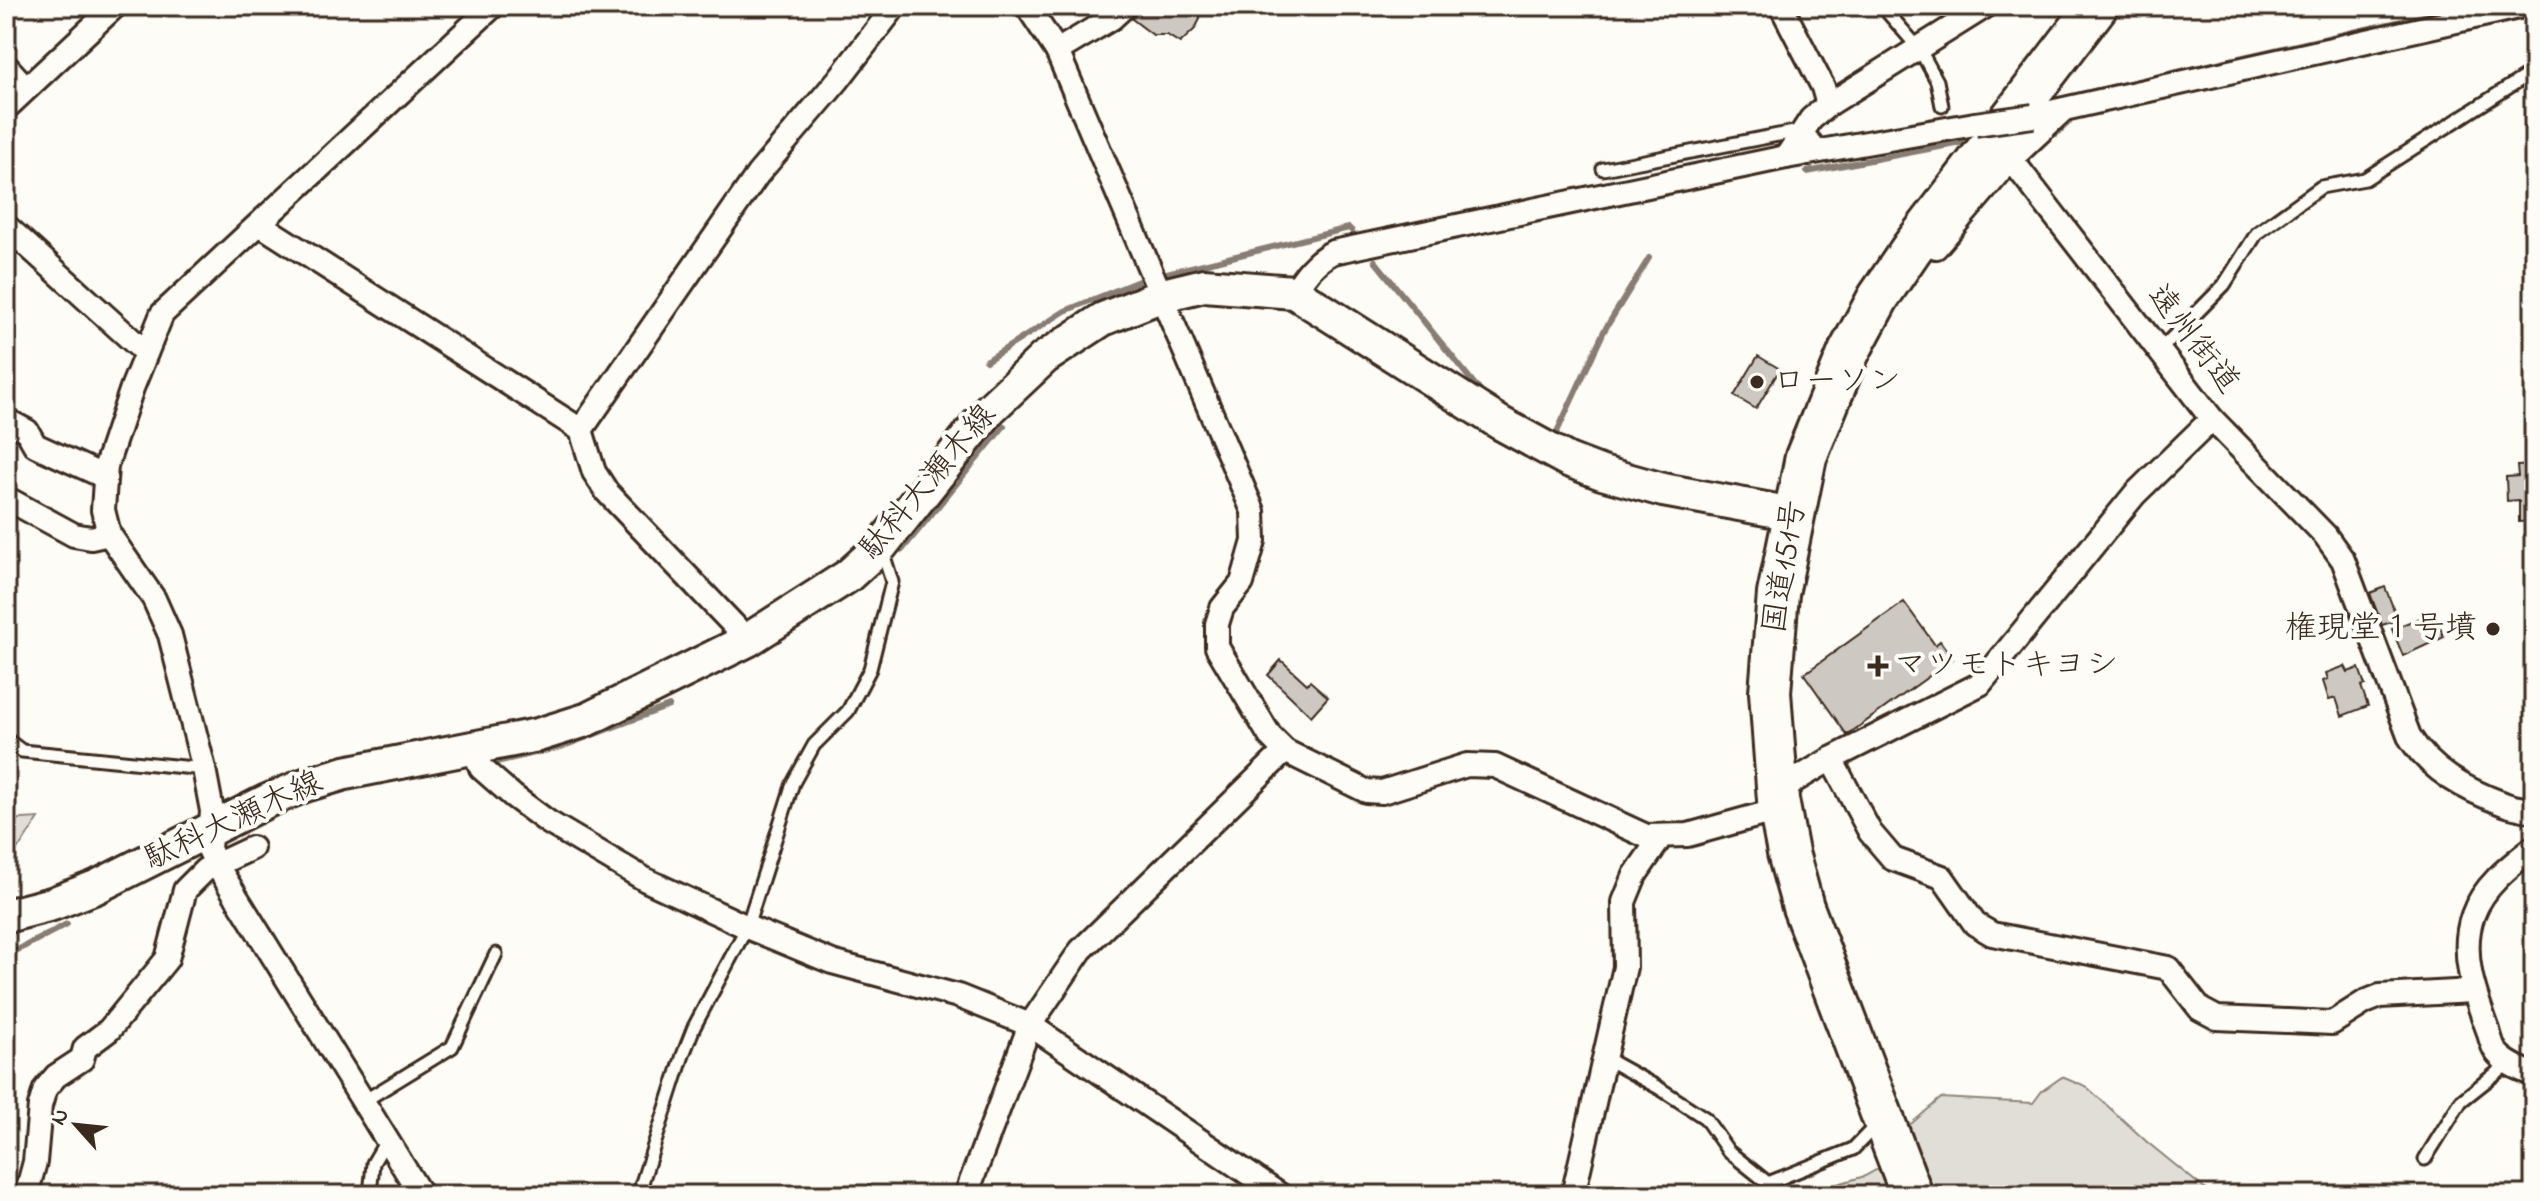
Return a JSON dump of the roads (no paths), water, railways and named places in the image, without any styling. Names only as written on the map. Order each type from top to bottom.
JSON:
[{"type":"highway","name":"国道151号","points":[[1912,1195],[1803,907],[1788,853],[1778,800],[1770,692],[1778,594],[1806,457],[1832,389],[1878,298],[1912,248],[2097,6]]},
{"type":"main road","name":"駄科大瀬木線","points":[[6,916],[52,904],[96,887],[305,785],[345,773],[538,735],[586,720],[748,640],[848,576],[881,546],[990,409],[1044,358],[1103,319],[1163,295],[1204,285],[1294,292],[1500,423],[1568,460],[1663,490],[1793,514]]},
{"type":"street","points":[[6,108],[115,6]]},
{"type":"street","points":[[421,1195],[209,849],[212,811],[170,635],[154,599],[109,534],[103,510],[105,477],[132,388],[162,314],[493,6]]},
{"type":"street","points":[[581,430],[758,174],[838,80],[895,6]]},
{"type":"street","points":[[1027,6],[1057,51],[1253,511],[1254,541],[1242,583],[1222,608],[1217,624],[1217,647],[1270,736],[1285,751],[1366,791],[1382,792],[1467,765],[1495,766],[1646,836],[1688,835],[1767,813],[1794,781],[1980,684],[2135,494],[2212,419]]},
{"type":"street","points":[[1057,51],[1112,18],[1125,6]]},
{"type":"street","points":[[1781,6],[1823,87],[1828,105]]},
{"type":"street","points":[[1786,157],[1809,135],[1811,119],[1828,105],[1986,6]]},
{"type":"street","points":[[1294,292],[1305,274],[1320,259],[1333,252],[1786,157],[2033,116],[2523,6]]},
{"type":"street","points":[[6,66],[26,88]]},
{"type":"street","points":[[1912,248],[1930,254],[2011,159],[2062,110]]},
{"type":"street","name":"遠州街道","points":[[2011,159],[2212,419],[2325,535],[2343,560],[2409,736],[2422,757],[2441,773],[2506,805],[2534,812]]},
{"type":"street","points":[[261,225],[581,430],[594,472],[607,492],[748,640]]},
{"type":"street","points":[[6,226],[146,353]]},
{"type":"street","points":[[6,420],[27,431],[35,445],[105,477]]},
{"type":"street","points":[[6,498],[74,535],[91,538],[109,534]]},
{"type":"street","points":[[473,748],[481,768],[548,822],[646,880],[832,962],[958,996],[1030,1025],[1280,1195]]},
{"type":"street","points":[[966,1195],[1030,1025],[1081,950],[1285,751]]},
{"type":"street","points":[[1831,759],[1870,832],[1893,859],[1942,877],[1975,924],[1992,934],[2168,968],[2200,1009],[2217,1018],[2332,1023],[2380,996],[2473,991]]},
{"type":"street","points":[[1573,1195],[1625,967],[1624,902],[1635,875],[1657,843],[1657,837]]},
{"type":"street","points":[[2534,847],[2507,867],[2482,899],[2473,916],[2468,944],[2473,991],[2496,1052],[2534,1075]]},
{"type":"street","points":[[26,1195],[35,1162],[40,1106],[45,1089],[56,1076],[82,1059],[85,1048],[109,1030],[167,959],[185,890],[205,870],[252,848]]},
{"type":"lane","points":[[1882,6],[1920,50],[1937,81],[1942,106]]},
{"type":"lane","points":[[2160,350],[2224,285],[2257,233],[2321,187],[2365,179],[2534,71]]},
{"type":"lane","points":[[1603,169],[1809,135]]},
{"type":"lane","points":[[638,1195],[694,1027],[747,927],[793,783],[814,745],[848,711],[870,669],[892,582],[881,546]]},
{"type":"lane","points":[[6,739],[22,751],[204,769]]},
{"type":"lane","points":[[364,1101],[452,1047],[496,954]]},
{"type":"lane","points":[[1603,1057],[1705,1118],[1728,1151],[1768,1183],[1853,1149],[1885,1124]]},
{"type":"lane","points":[[2425,1159],[2461,1101],[2510,1062]]},
{"type":"lane","points":[[370,1195],[373,1163],[386,1141]]},
{"type":"waterway","points":[[2081,94],[2468,6]]},
{"type":"waterway","points":[[2056,134],[2069,122]]},
{"type":"waterway","points":[[1807,172],[1966,142]]},
{"type":"waterway","points":[[1167,273],[1349,228],[1352,231]]},
{"type":"waterway","points":[[1552,435],[1555,436],[1604,331],[1649,258]]},
{"type":"waterway","points":[[1375,261],[1484,396]]},
{"type":"waterway","points":[[986,361],[1065,311],[1141,280]]},
{"type":"waterway","points":[[902,550],[1004,426]]},
{"type":"waterway","points":[[492,763],[561,747],[669,706]]},
{"type":"waterway","points":[[6,956],[67,924]]},
{"type":"place","name":"ローソン","points":[[1757,382]]},
{"type":"place","name":"権現堂１号墳","points":[[2493,629]]},
{"type":"place","name":"マツモトキヨシ","points":[[1878,666]]}]
